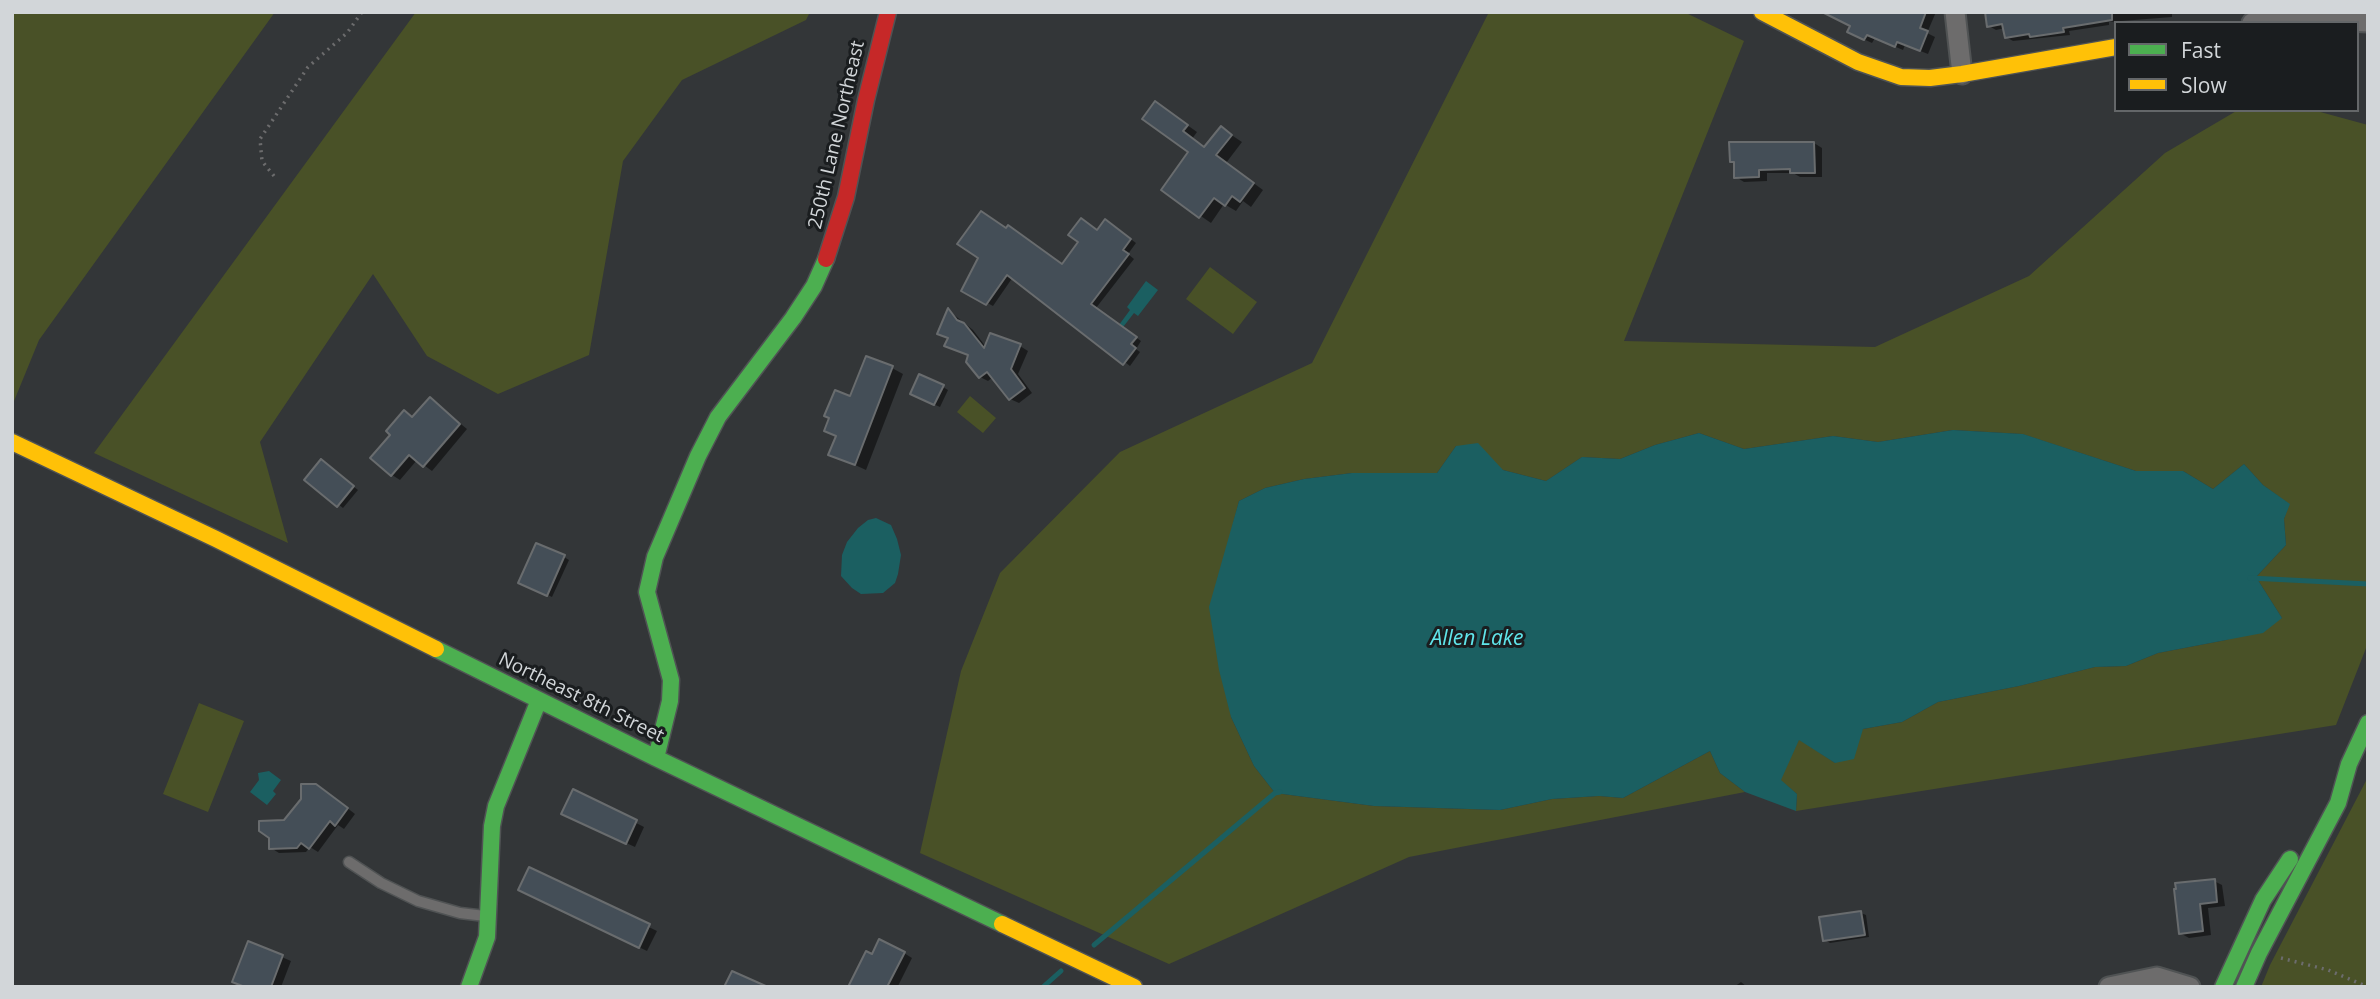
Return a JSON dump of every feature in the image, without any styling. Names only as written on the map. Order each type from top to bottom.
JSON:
[{"type":"street","name":"250th Lane Northeast","points":[[656,758],[670,701],[671,680],[647,592],[654,557],[698,456],[719,417],[793,318],[814,286],[830,251],[846,197],[888,12]]},
{"type":"street","points":[[1762,12],[1882,72],[1901,77],[1930,78],[1962,74],[2114,47]]},
{"type":"street","points":[[1955,12],[1962,74]]},
{"type":"street","points":[[2301,21],[2347,21]]},
{"type":"street","name":"Northeast 8th Street","points":[[12,442],[216,539],[656,758],[1133,987]]},
{"type":"street","points":[[468,987],[487,937],[492,826],[496,806],[539,700]]},
{"type":"street","points":[[2244,987],[2337,803],[2349,764],[2368,723]]},
{"type":"street","points":[[2223,987],[2263,900],[2349,764]]},
{"type":"street","points":[[2263,900],[2283,908]]},
{"type":"street","points":[[2109,987],[2157,977],[2190,987]]},
{"type":"lane","points":[[349,862],[381,883],[418,901],[460,913],[489,916]]},
{"type":"path","points":[[274,176],[262,161],[260,139],[303,74],[347,33],[362,12]]},
{"type":"path","points":[[2259,953],[2328,970],[2368,987]]},
{"type":"green space","points":[[12,12],[275,12],[39,340],[12,406]]},
{"type":"green space","points":[[416,12],[810,12],[806,20],[682,80],[623,161],[589,355],[498,394],[427,356],[373,274],[260,442],[288,543],[94,453]]},
{"type":"green space","points":[[1489,12],[1684,12],[1744,41],[1624,341],[1875,347],[2029,276],[2165,153],[2235,112],[2320,112],[2368,125],[2368,643],[2336,725],[1796,811],[1797,794],[1780,780],[1799,739],[1835,763],[1863,729],[1902,722],[1938,702],[2095,667],[2126,666],[2158,653],[2226,640],[2282,618],[2256,577],[2286,545],[2284,519],[2289,504],[2263,485],[2244,464],[2213,489],[2183,471],[2136,471],[2022,434],[1953,430],[1878,442],[1833,436],[1744,449],[1699,433],[1655,445],[1620,459],[1582,457],[1546,481],[1503,470],[1456,446],[1437,473],[1352,473],[1304,479],[1265,488],[1239,501],[1229,540],[1231,717],[1254,766],[1275,793],[1374,806],[1500,810],[1552,799],[1599,796],[1623,798],[1710,751],[1720,773],[1745,792],[1409,857],[1169,964],[920,853],[961,671],[1000,573],[1120,452],[1312,363]]},
{"type":"green space","points":[[1210,267],[1257,302],[1233,334],[1186,299]]},
{"type":"green space","points":[[970,396],[996,418],[983,433],[957,412]]},
{"type":"green space","points":[[199,703],[244,721],[208,812],[163,794]]},
{"type":"green space","points":[[2368,777],[2368,987],[2261,987],[2270,965]]},
{"type":"water","points":[[1146,281],[1158,290],[1138,316],[1134,313],[1120,331],[1116,329],[1130,310],[1127,307]]},
{"type":"water","name":"Allen Lake","points":[[1953,430],[2023,434],[2136,471],[2183,471],[2213,489],[2244,464],[2263,485],[2290,504],[2284,519],[2286,545],[2256,577],[2282,618],[2263,633],[2158,653],[2126,666],[2095,667],[1938,702],[1902,722],[1863,729],[1854,759],[1835,763],[1799,740],[1781,780],[1797,794],[1796,811],[1745,792],[1720,773],[1710,751],[1623,798],[1599,796],[1552,799],[1500,810],[1374,806],[1275,793],[1254,766],[1231,717],[1219,670],[1209,607],[1239,501],[1265,488],[1304,479],[1352,473],[1437,473],[1456,446],[1478,443],[1503,470],[1546,481],[1582,457],[1620,459],[1655,445],[1699,433],[1744,449],[1833,436],[1878,442]]},
{"type":"water","points":[[876,518],[891,525],[897,539],[901,555],[898,574],[895,583],[883,593],[861,594],[841,576],[842,555],[847,542],[858,528],[868,520]]},
{"type":"water","points":[[269,771],[281,780],[273,791],[276,794],[267,805],[250,792],[259,780],[258,773]]},
{"type":"building","points":[[1822,12],[1926,12],[1920,28],[1928,31],[1920,51],[1897,42],[1895,47],[1867,35],[1864,40],[1847,32],[1850,26]]},
{"type":"building","points":[[1985,12],[2112,12],[2112,20],[2063,28],[2064,32],[2005,38],[2002,24],[1987,27]]},
{"type":"building","points":[[1155,101],[1188,125],[1183,131],[1204,147],[1221,126],[1232,135],[1216,155],[1254,183],[1240,202],[1232,196],[1225,206],[1214,198],[1199,218],[1161,190],[1188,152],[1142,119]]},
{"type":"building","points":[[1729,142],[1814,142],[1815,173],[1790,173],[1790,169],[1759,170],[1759,177],[1734,178],[1734,162],[1730,162]]},
{"type":"building","points":[[981,211],[1006,228],[1008,225],[1062,264],[1078,242],[1068,235],[1081,218],[1097,230],[1105,219],[1131,239],[1123,250],[1129,254],[1091,304],[1137,337],[1131,344],[1136,348],[1123,365],[1007,275],[986,305],[961,291],[978,258],[957,244]]},
{"type":"building","points":[[948,308],[984,348],[990,333],[1021,344],[1011,369],[1025,388],[1009,400],[987,372],[979,378],[966,362],[968,355],[944,346],[948,338],[937,334]]},
{"type":"building","points":[[866,356],[893,366],[855,465],[828,455],[836,436],[824,431],[829,418],[824,416],[835,390],[850,396]]},
{"type":"building","points":[[919,374],[944,385],[934,405],[910,394]]},
{"type":"building","points":[[430,397],[460,424],[423,467],[409,455],[391,476],[370,458],[390,435],[386,431],[404,410],[412,417]]},
{"type":"building","points":[[321,459],[354,486],[337,507],[304,480]]},
{"type":"building","points":[[536,543],[565,555],[547,596],[518,583]]},
{"type":"building","points":[[301,784],[316,784],[348,808],[335,826],[330,821],[309,849],[301,843],[297,848],[269,849],[269,838],[259,831],[259,821],[284,820],[301,799]]},
{"type":"building","points":[[573,789],[637,820],[626,844],[561,814]]},
{"type":"building","points":[[529,867],[650,924],[639,948],[518,890]]},
{"type":"building","points":[[2215,879],[2217,902],[2200,904],[2203,931],[2179,934],[2175,883]]},
{"type":"building","points":[[1861,911],[1865,935],[1823,941],[1819,917]]},
{"type":"building","points":[[879,939],[905,952],[887,987],[848,987],[866,951],[872,954]]},
{"type":"building","points":[[248,941],[283,955],[271,987],[245,987],[232,982]]},
{"type":"building","points":[[732,971],[768,987],[724,987]]},
{"type":"waterway","points":[[2250,578],[2368,584]]},
{"type":"waterway","points":[[1094,945],[1275,793],[1280,792]]},
{"type":"waterway","points":[[1043,987],[1061,971]]},
{"type":"traffic: fast","points":[[656,758],[670,701],[671,680],[647,592],[655,557],[698,456],[718,417],[793,318],[814,286],[826,259]]},
{"type":"traffic: fast","points":[[436,649],[1002,924]]},
{"type":"traffic: fast","points":[[469,987],[487,937],[492,826],[496,806],[539,700]]},
{"type":"traffic: fast","points":[[2244,987],[2259,953],[2338,803],[2349,764],[2368,723]]},
{"type":"traffic: fast","points":[[2223,987],[2263,900],[2290,859]]},
{"type":"traffic: slow","points":[[1762,12],[1858,62],[1901,77],[1930,78],[1962,74],[2114,47]]},
{"type":"traffic: slow","points":[[12,442],[216,539],[436,649]]},
{"type":"traffic: slow","points":[[1002,924],[1134,987]]},
{"type":"traffic: jam","points":[[826,259],[846,197],[888,12]]}]
